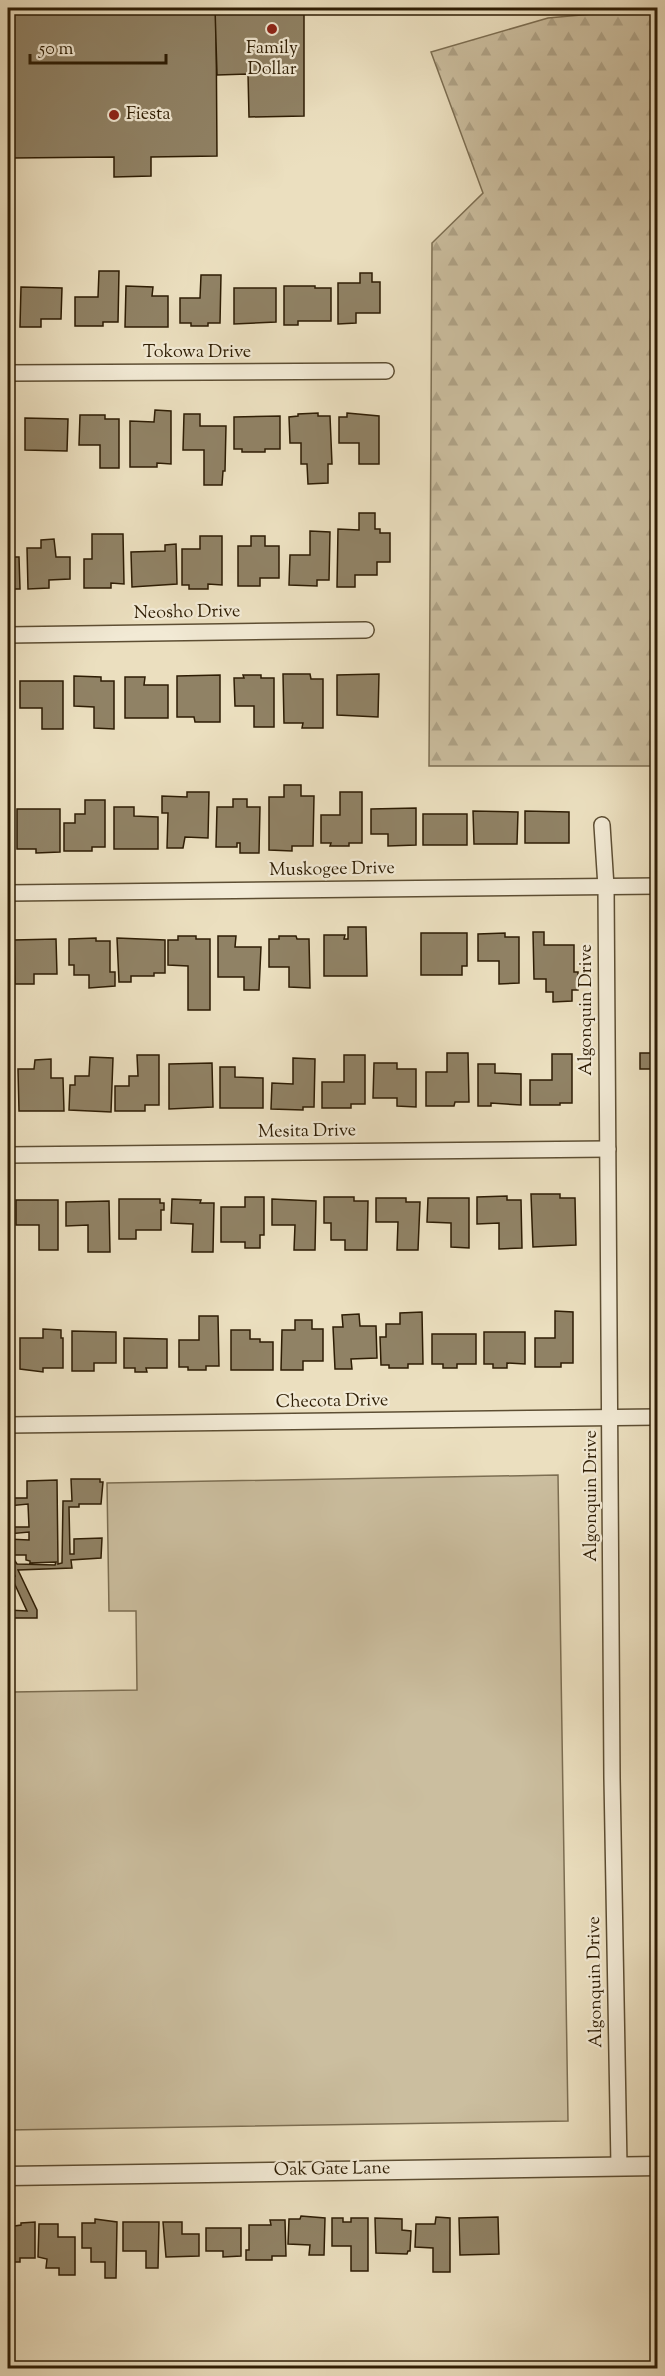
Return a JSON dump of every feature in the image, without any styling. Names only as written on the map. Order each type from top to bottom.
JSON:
[{"type":"street","name":"Tokowa Drive","points":[[8,373],[386,371]]},
{"type":"street","name":"Neosho Drive","points":[[8,635],[366,630]]},
{"type":"street","name":"Algonquin Drive","points":[[602,825],[606,887],[612,1778],[619,2166]]},
{"type":"street","name":"Muskogee Drive","points":[[8,893],[657,886]]},
{"type":"street","name":"Mesita Drive","points":[[8,1155],[608,1149]]},
{"type":"street","name":"Checota Drive","points":[[8,1425],[657,1417]]},
{"type":"street","name":"Oak Gate Lane","points":[[8,2176],[657,2166]]},
{"type":"green space","points":[[658,8],[657,766],[429,766],[432,243],[483,193],[431,52],[548,18]]},
{"type":"green space","points":[[558,1475],[568,2121],[8,2130],[8,1735],[14,1734],[13,1692],[137,1690],[136,1611],[109,1611],[107,1483]]},
{"type":"building","points":[[8,8],[10,8],[11,66],[8,66]]},
{"type":"building","name":"Fiesta","points":[[52,8],[216,10],[217,156],[151,157],[151,176],[114,177],[114,157],[12,158],[10,12],[52,11]]},
{"type":"building","points":[[215,8],[304,8],[304,116],[249,117],[248,74],[217,75]]},
{"type":"building","points":[[99,271],[119,271],[118,322],[103,322],[103,326],[75,326],[75,297],[98,297]]},
{"type":"building","points":[[360,273],[372,273],[372,282],[380,282],[380,313],[356,313],[356,323],[338,324],[338,283],[360,283]]},
{"type":"building","points":[[201,275],[221,275],[220,323],[191,326],[191,323],[180,323],[180,298],[200,298]]},
{"type":"building","points":[[126,286],[153,287],[152,296],[168,296],[168,327],[125,327]]},
{"type":"building","points":[[284,286],[331,288],[331,321],[298,321],[298,325],[284,325]]},
{"type":"building","points":[[21,287],[62,288],[61,319],[41,319],[41,327],[20,327]]},
{"type":"building","points":[[234,288],[276,288],[276,322],[234,324]]},
{"type":"building","points":[[155,410],[171,411],[171,464],[157,463],[157,467],[130,467],[130,421],[154,422]]},
{"type":"building","points":[[318,413],[318,416],[330,416],[332,464],[328,464],[328,483],[308,484],[307,464],[301,464],[301,443],[290,443],[289,417]]},
{"type":"building","points":[[347,413],[379,416],[379,464],[359,464],[359,443],[339,443],[339,417],[347,417]]},
{"type":"building","points":[[184,414],[200,414],[200,426],[226,426],[225,471],[223,471],[222,485],[204,485],[204,450],[183,450]]},
{"type":"building","points":[[80,415],[105,415],[105,419],[119,419],[119,468],[100,468],[100,445],[79,445]]},
{"type":"building","points":[[280,416],[280,449],[265,449],[265,452],[242,452],[242,449],[234,449],[234,417]]},
{"type":"building","points":[[25,418],[68,419],[67,451],[25,450]]},
{"type":"building","points":[[8,419],[14,419],[14,468],[8,468]]},
{"type":"building","points":[[359,513],[375,513],[375,529],[380,529],[380,533],[390,533],[390,562],[377,562],[377,575],[355,575],[355,587],[337,587],[338,529],[359,530]]},
{"type":"building","points":[[310,531],[330,532],[329,580],[317,580],[317,586],[289,585],[290,555],[310,555]]},
{"type":"building","points":[[92,534],[123,534],[124,584],[111,583],[111,588],[84,588],[84,559],[92,559]]},
{"type":"building","points":[[200,536],[222,536],[222,585],[208,584],[208,589],[189,589],[189,585],[182,585],[182,549],[200,549]]},
{"type":"building","points":[[251,536],[265,536],[265,546],[279,546],[279,578],[260,578],[260,586],[238,586],[238,546],[251,546]]},
{"type":"building","points":[[54,539],[56,557],[70,557],[70,579],[49,580],[49,588],[28,589],[27,548],[41,548],[41,540]]},
{"type":"building","points":[[176,544],[177,584],[132,587],[131,552],[165,551],[165,545]]},
{"type":"building","points":[[8,548],[9,557],[19,557],[20,589],[8,589]]},
{"type":"building","points":[[283,674],[310,674],[311,679],[323,679],[323,728],[302,728],[303,723],[284,723]]},
{"type":"building","points":[[379,674],[378,717],[337,715],[337,675]]},
{"type":"building","points":[[220,675],[220,722],[195,722],[194,717],[177,717],[177,676]]},
{"type":"building","points":[[243,675],[274,678],[274,727],[254,727],[254,706],[235,706],[234,678],[244,678]]},
{"type":"building","points":[[74,676],[101,677],[101,681],[114,681],[114,729],[94,728],[94,707],[74,706]]},
{"type":"building","points":[[125,677],[145,677],[144,685],[168,685],[168,718],[125,718]]},
{"type":"building","points":[[20,681],[63,681],[63,729],[42,729],[42,708],[20,708]]},
{"type":"building","points":[[8,682],[10,682],[10,730],[8,730]]},
{"type":"building","points":[[284,785],[301,785],[301,796],[314,796],[313,846],[292,846],[292,851],[269,850],[269,797],[284,797]]},
{"type":"building","points":[[187,792],[209,792],[208,838],[185,837],[183,848],[167,848],[168,813],[162,813],[162,796],[187,797]]},
{"type":"building","points":[[340,792],[362,792],[362,843],[330,846],[331,843],[321,843],[321,815],[340,815]]},
{"type":"building","points":[[233,799],[247,799],[247,807],[260,807],[259,853],[240,853],[240,843],[237,843],[237,847],[216,847],[217,807],[233,807]]},
{"type":"building","points":[[85,800],[105,800],[105,847],[92,847],[92,851],[64,851],[64,823],[75,823],[75,814],[85,814]]},
{"type":"building","points":[[114,807],[134,807],[134,816],[158,817],[158,849],[114,849]]},
{"type":"building","points":[[416,808],[416,845],[388,846],[388,834],[371,834],[371,809]]},
{"type":"building","points":[[17,809],[60,809],[60,852],[36,853],[36,849],[17,849]]},
{"type":"building","points":[[473,811],[518,812],[517,844],[474,844]]},
{"type":"building","points":[[525,811],[569,812],[569,843],[525,843]]},
{"type":"building","points":[[423,814],[467,814],[467,845],[423,845]]},
{"type":"building","points":[[658,822],[658,855],[653,855],[655,834],[653,834],[653,823]]},
{"type":"building","points":[[657,922],[658,965],[654,965],[654,938],[657,938]]},
{"type":"building","points":[[348,927],[366,927],[367,976],[324,976],[324,935],[345,935],[344,939],[348,939]]},
{"type":"building","points":[[533,932],[544,932],[544,945],[574,945],[574,972],[578,972],[578,990],[572,990],[572,1001],[553,1002],[553,992],[546,992],[546,979],[534,979]]},
{"type":"building","points":[[421,933],[467,933],[467,966],[462,966],[462,975],[421,975]]},
{"type":"building","points":[[505,933],[505,937],[519,937],[519,983],[499,984],[499,961],[478,961],[478,934]]},
{"type":"building","points":[[178,936],[210,939],[210,1010],[188,1010],[188,966],[168,965],[168,940],[178,940]]},
{"type":"building","points":[[218,936],[236,936],[235,947],[261,947],[259,990],[244,990],[244,977],[218,977]]},
{"type":"building","points":[[279,936],[309,939],[310,988],[289,987],[289,967],[269,967],[269,939],[279,939]]},
{"type":"building","points":[[96,938],[96,941],[110,941],[110,972],[115,972],[115,986],[89,988],[89,975],[74,975],[74,965],[69,965],[69,939]]},
{"type":"building","points":[[117,938],[165,940],[165,973],[154,973],[154,976],[131,976],[131,982],[119,982]]},
{"type":"building","points":[[56,939],[57,974],[34,974],[34,984],[15,984],[14,940]]},
{"type":"building","points":[[657,1028],[658,1069],[640,1069],[640,1053],[653,1053],[653,1036],[657,1036]]},
{"type":"building","points":[[447,1053],[468,1053],[469,1102],[455,1102],[454,1106],[426,1106],[426,1072],[447,1072]]},
{"type":"building","points":[[552,1054],[572,1054],[572,1103],[530,1105],[530,1080],[552,1080]]},
{"type":"building","points":[[137,1055],[159,1055],[159,1105],[145,1105],[145,1111],[115,1111],[115,1086],[129,1086],[129,1076],[138,1076]]},
{"type":"building","points":[[344,1055],[365,1055],[365,1104],[351,1104],[351,1108],[322,1108],[322,1082],[344,1082]]},
{"type":"building","points":[[90,1057],[113,1058],[111,1112],[69,1110],[70,1085],[75,1085],[75,1076],[89,1076]]},
{"type":"building","points":[[293,1058],[315,1059],[314,1107],[303,1107],[303,1110],[271,1109],[272,1083],[293,1084]]},
{"type":"building","points":[[51,1059],[51,1078],[63,1078],[64,1111],[19,1111],[18,1069],[34,1069],[35,1060]]},
{"type":"building","points":[[212,1063],[213,1107],[169,1109],[169,1064]]},
{"type":"building","points":[[374,1063],[397,1063],[397,1069],[416,1069],[416,1107],[397,1106],[397,1098],[373,1098]]},
{"type":"building","points":[[478,1064],[495,1064],[495,1073],[521,1074],[521,1105],[491,1103],[491,1106],[478,1106]]},
{"type":"building","points":[[220,1067],[235,1067],[235,1077],[263,1078],[263,1108],[220,1108]]},
{"type":"building","points":[[531,1194],[560,1194],[560,1198],[575,1198],[576,1245],[533,1247]]},
{"type":"building","points":[[507,1196],[507,1200],[521,1200],[522,1248],[499,1249],[499,1223],[477,1224],[477,1197]]},
{"type":"building","points":[[245,1197],[264,1197],[264,1235],[260,1235],[260,1248],[245,1248],[245,1242],[221,1242],[221,1207],[245,1207]]},
{"type":"building","points":[[324,1197],[354,1197],[354,1201],[368,1201],[367,1250],[345,1250],[345,1240],[331,1240],[331,1223],[324,1223]]},
{"type":"building","points":[[376,1198],[406,1198],[406,1202],[420,1202],[418,1250],[397,1250],[398,1222],[376,1222]]},
{"type":"building","points":[[428,1198],[469,1198],[469,1248],[451,1247],[451,1223],[427,1222]]},
{"type":"building","points":[[119,1199],[160,1199],[160,1203],[164,1203],[164,1210],[161,1210],[161,1230],[136,1230],[136,1239],[119,1239]]},
{"type":"building","points":[[172,1199],[214,1203],[213,1252],[192,1252],[193,1224],[171,1223]]},
{"type":"building","points":[[272,1199],[316,1201],[315,1250],[294,1250],[295,1225],[272,1225]]},
{"type":"building","points":[[16,1200],[58,1200],[58,1250],[39,1250],[39,1225],[16,1225]]},
{"type":"building","points":[[109,1201],[110,1252],[88,1252],[88,1225],[66,1226],[66,1202]]},
{"type":"building","points":[[555,1311],[573,1312],[573,1363],[561,1363],[561,1367],[535,1367],[535,1338],[555,1338]]},
{"type":"building","points":[[422,1312],[423,1364],[408,1364],[408,1368],[389,1368],[389,1365],[381,1365],[380,1337],[386,1337],[386,1324],[400,1324],[400,1313]]},
{"type":"building","points":[[359,1314],[360,1326],[376,1326],[377,1358],[351,1359],[352,1369],[335,1369],[333,1327],[343,1327],[342,1315]]},
{"type":"building","points":[[199,1316],[218,1316],[219,1366],[206,1366],[206,1370],[188,1370],[188,1367],[179,1367],[179,1340],[199,1340]]},
{"type":"building","points":[[295,1320],[312,1320],[312,1329],[323,1329],[323,1361],[303,1361],[303,1370],[281,1370],[282,1330],[295,1330]]},
{"type":"building","points":[[8,1323],[14,1323],[14,1372],[8,1372]]},
{"type":"building","points":[[43,1329],[61,1330],[63,1368],[43,1368],[43,1372],[20,1369],[20,1338],[43,1338]]},
{"type":"building","points":[[231,1330],[250,1330],[250,1339],[273,1342],[273,1370],[231,1370]]},
{"type":"building","points":[[72,1331],[116,1332],[116,1363],[94,1363],[94,1371],[72,1371]]},
{"type":"building","points":[[484,1332],[525,1332],[525,1364],[507,1363],[507,1368],[493,1368],[493,1364],[484,1364]]},
{"type":"building","points":[[432,1334],[476,1334],[476,1364],[457,1364],[457,1368],[443,1368],[443,1364],[432,1364]]},
{"type":"building","points":[[124,1338],[167,1339],[167,1368],[146,1368],[147,1372],[135,1372],[135,1368],[124,1368]]},
{"type":"building","points":[[71,1479],[100,1479],[100,1482],[103,1482],[101,1504],[79,1504],[79,1507],[69,1507],[70,1554],[74,1554],[74,1539],[102,1538],[101,1558],[71,1560],[72,1568],[18,1570],[37,1610],[37,1618],[8,1618],[8,1610],[27,1611],[11,1576],[15,1576],[13,1571],[8,1569],[8,1539],[29,1540],[29,1532],[8,1534],[8,1527],[29,1527],[28,1504],[8,1506],[8,1498],[27,1498],[27,1481],[57,1480],[58,1564],[62,1563],[63,1501],[72,1501]],"holes":[[[11,1555],[26,1555],[26,1560],[30,1563],[56,1562],[55,1565],[17,1564]]]},
{"type":"building","points":[[301,2216],[325,2218],[324,2255],[309,2255],[310,2245],[288,2244],[289,2219],[300,2219]]},
{"type":"building","points":[[436,2217],[450,2218],[450,2272],[433,2272],[433,2248],[415,2247],[416,2224],[435,2224]]},
{"type":"building","points":[[498,2217],[499,2254],[460,2255],[459,2218]]},
{"type":"building","points":[[332,2218],[343,2218],[343,2222],[351,2222],[351,2218],[368,2218],[368,2271],[351,2271],[351,2246],[332,2246]]},
{"type":"building","points":[[375,2218],[402,2219],[402,2230],[411,2231],[410,2251],[407,2254],[376,2253]]},
{"type":"building","points":[[95,2219],[117,2222],[116,2278],[105,2278],[105,2262],[91,2262],[91,2248],[82,2248],[82,2223],[95,2223]]},
{"type":"building","points":[[270,2220],[285,2220],[286,2256],[272,2256],[272,2260],[246,2260],[246,2250],[249,2250],[249,2225],[271,2225]]},
{"type":"building","points":[[35,2222],[35,2258],[20,2258],[20,2262],[8,2262],[8,2227]]},
{"type":"building","points":[[123,2222],[159,2222],[158,2268],[146,2268],[146,2251],[123,2251]]},
{"type":"building","points":[[163,2222],[182,2222],[182,2234],[199,2234],[199,2256],[166,2257]]},
{"type":"building","points":[[39,2224],[58,2224],[58,2237],[75,2237],[75,2275],[59,2275],[59,2268],[46,2268],[47,2259],[38,2257]]},
{"type":"building","points":[[206,2228],[241,2228],[241,2256],[223,2257],[223,2251],[206,2251]]},
{"type":"place","name":"Family Dollar","points":[[272,29]]},
{"type":"place","name":"Fiesta","points":[[114,115]]}]
